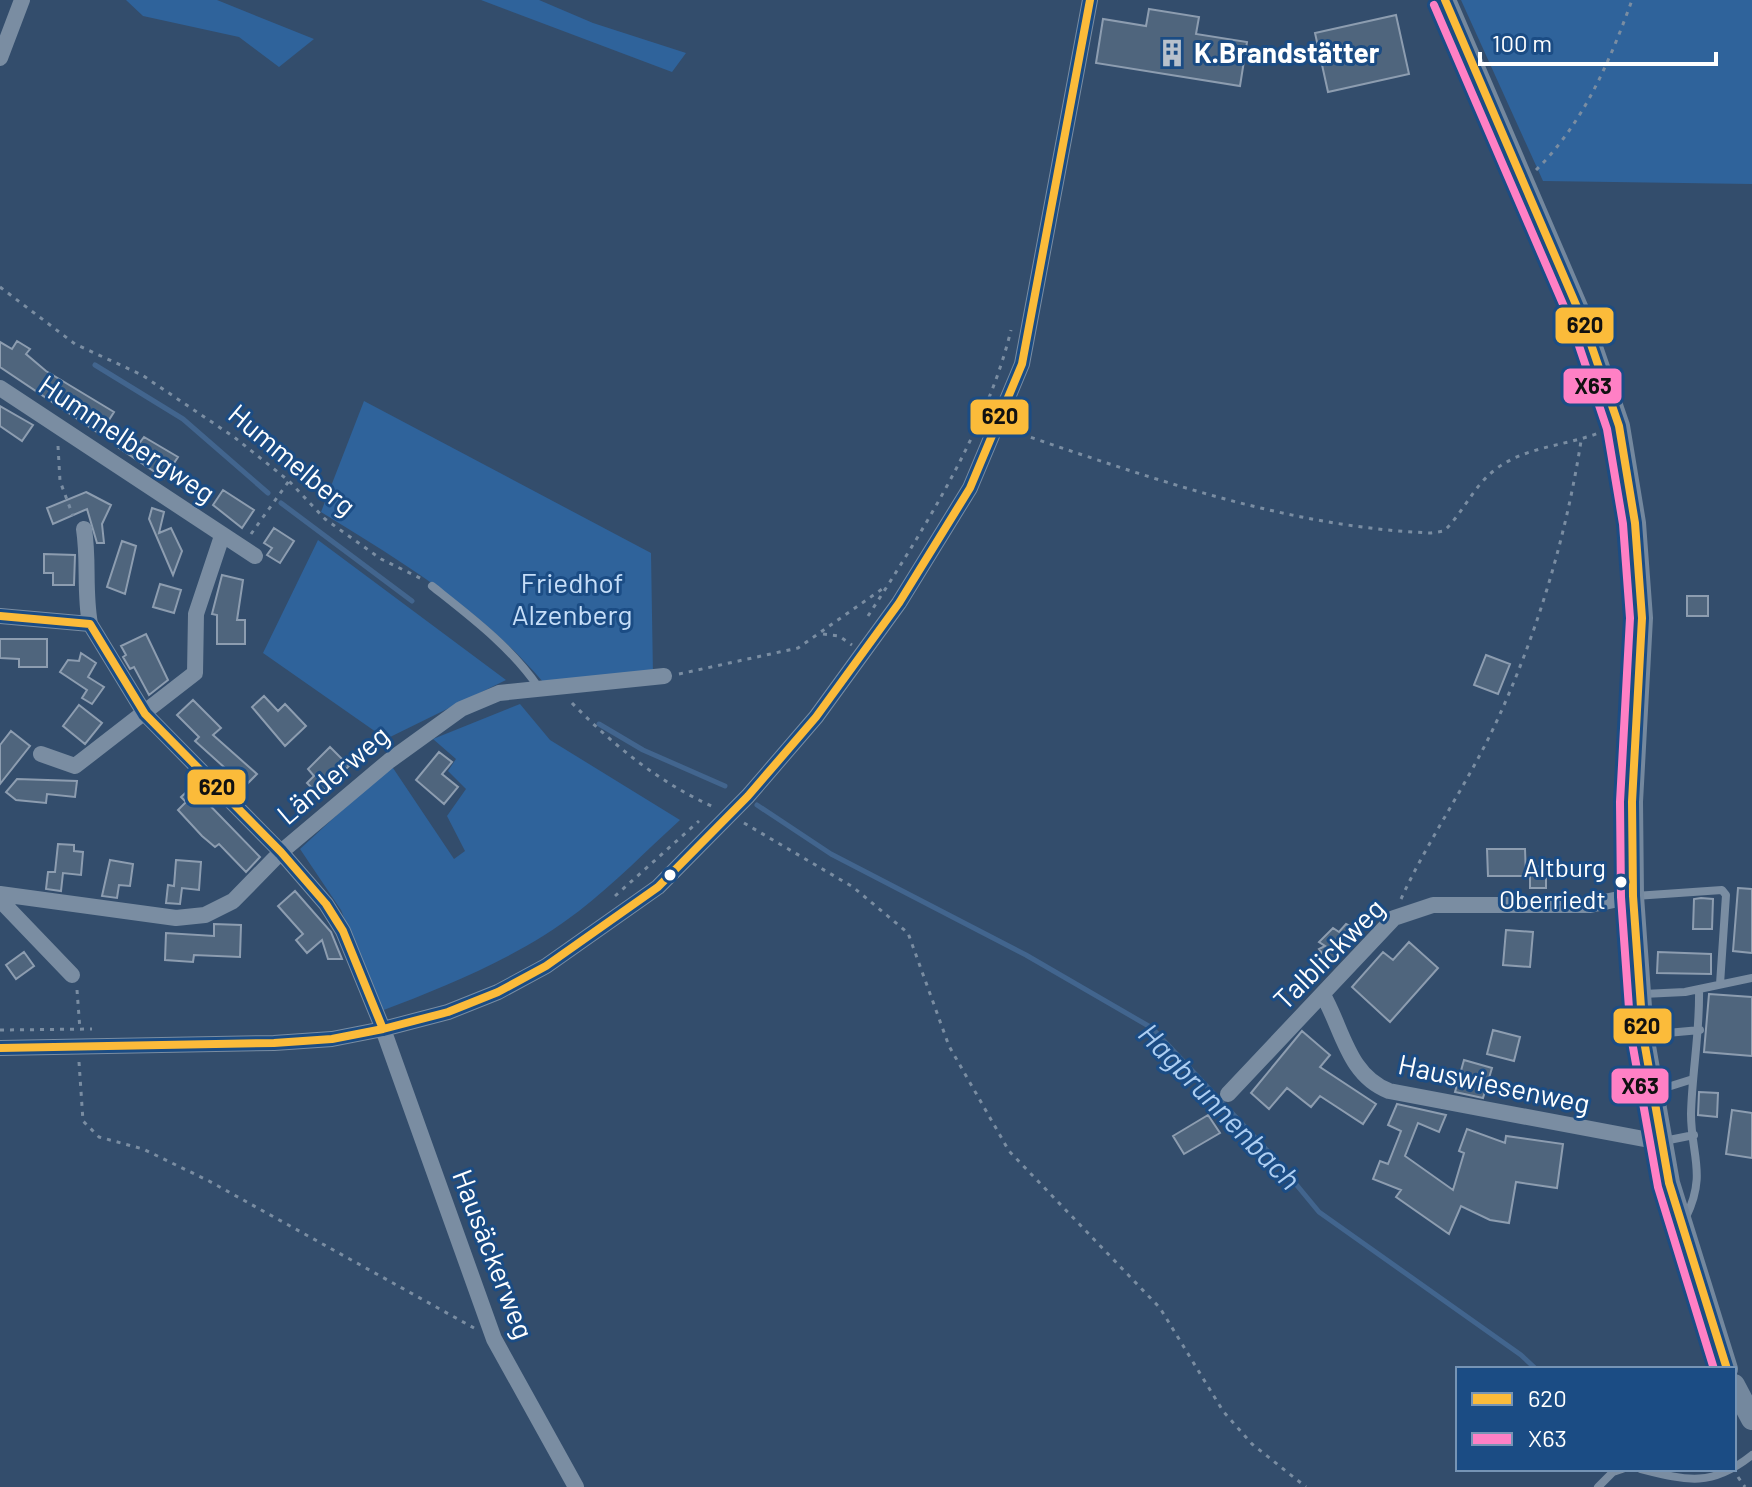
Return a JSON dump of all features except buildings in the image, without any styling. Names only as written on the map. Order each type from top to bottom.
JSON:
[{"type":"street","points":[[3,50],[22,0]]},
{"type":"street","points":[[0,1048],[274,1043],[332,1039],[383,1029],[448,1012],[498,992],[546,966],[658,887],[721,811],[816,717],[864,654],[970,488],[1022,364],[1065,149],[1090,0]]},
{"type":"street","points":[[1445,0],[1583,321],[1619,426],[1635,523],[1642,618],[1632,802],[1638,994],[1651,1093],[1680,1228],[1726,1367]]},
{"type":"street","name":"Hummelbergweg","points":[[0,388],[57,422],[249,552]]},
{"type":"street","points":[[0,616],[90,624],[85,593],[89,557],[84,529]]},
{"type":"street","name":"Hummelbergweg","points":[[41,754],[75,766],[195,673],[196,614],[222,536]]},
{"type":"street","name":"Hausäckerweg","points":[[90,624],[145,714],[281,852],[326,904],[343,931],[383,1029],[494,1339],[576,1487]]},
{"type":"street","name":"Länderweg","points":[[0,897],[176,918],[205,915],[233,901],[281,852],[389,761],[461,709],[499,693],[664,676]]},
{"type":"street","name":"Talblickweg","points":[[1228,1094],[1394,918],[1433,905],[1590,905],[1633,896]]},
{"type":"street","points":[[0,897],[72,975]]},
{"type":"street","name":"Hauswiesenweg","points":[[1323,995],[1356,1067],[1374,1085],[1419,1097],[1660,1142]]},
{"type":"street","points":[[1736,1389],[1752,1419]]},
{"type":"lane","points":[[432,586],[488,631],[547,686]]},
{"type":"lane","points":[[1633,896],[1722,890],[1726,895],[1720,984]]},
{"type":"lane","points":[[1638,994],[1699,990],[1752,978]]},
{"type":"lane","points":[[1680,1228],[1696,1196],[1698,1154],[1694,1135],[1693,1079],[1700,1030],[1699,990]]},
{"type":"lane","points":[[1643,1035],[1700,1030]]},
{"type":"lane","points":[[1651,1093],[1693,1079]]},
{"type":"lane","points":[[1660,1142],[1694,1135]]},
{"type":"lane","points":[[1598,1487],[1616,1471]]},
{"type":"lane","points":[[1649,1471],[1685,1480],[1716,1480],[1729,1471]]},
{"type":"path","points":[[1522,184],[1561,146],[1612,56],[1632,0]]},
{"type":"path","name":"Hummelberg","points":[[0,287],[75,344],[142,375],[234,437],[289,481],[325,519],[381,559],[432,586]]},
{"type":"path","points":[[57,422],[60,481],[73,516],[84,529]]},
{"type":"path","points":[[866,619],[917,541],[977,422]]},
{"type":"path","points":[[998,427],[1142,475],[1291,517],[1431,533],[1444,531],[1453,523],[1472,492],[1497,468],[1535,451],[1581,441],[1619,426]]},
{"type":"path","points":[[1394,918],[1412,875],[1461,790],[1521,667],[1574,486],[1581,441]]},
{"type":"path","points":[[249,552],[289,481]]},
{"type":"path","points":[[664,676],[719,668],[798,648],[823,634],[855,605],[888,584]]},
{"type":"path","points":[[823,634],[839,636],[851,643],[842,655]]},
{"type":"path","points":[[547,686],[644,767],[693,799],[721,811],[853,887],[908,933],[949,1046],[1009,1151],[1160,1308],[1223,1411],[1252,1444],[1306,1487]]},
{"type":"path","points":[[613,898],[721,811]]},
{"type":"path","points":[[72,975],[77,989],[80,1029],[79,1105],[83,1121],[99,1137],[143,1149],[209,1181],[494,1339]]},
{"type":"path","points":[[0,1030],[96,1029]]},
{"type":"green space","points":[[126,0],[217,0],[314,39],[279,67],[239,37],[143,16]]},
{"type":"green space","points":[[481,0],[539,0],[593,23],[686,53],[672,72]]},
{"type":"green space","points":[[1461,0],[1752,0],[1752,184],[1543,181]]},
{"type":"green space","name":"Friedhof Alzenberg","points":[[364,401],[651,553],[653,676],[543,682],[467,609],[321,512]]},
{"type":"green space","points":[[318,540],[506,680],[386,739],[263,653]]},
{"type":"green space","points":[[520,704],[550,740],[680,820],[605,890],[556,927],[483,968],[381,1011],[341,910],[300,849],[391,765],[454,859],[465,851],[447,816],[466,789],[448,771],[456,759],[433,739]]},
{"type":"waterway","name":"Hagbrunnenbach","points":[[95,365],[183,419],[268,493]]},
{"type":"waterway","name":"Hagbrunnenbach","points":[[281,503],[412,601]]},
{"type":"waterway","name":"Hagbrunnenbach","points":[[599,724],[643,750],[725,786]]},
{"type":"waterway","name":"Hagbrunnenbach","points":[[757,805],[831,854],[1026,955],[1152,1028],[1276,1160],[1319,1212],[1534,1367]]},
{"type":"transit line","name":"620","points":[[0,1048],[274,1043],[332,1039],[383,1029],[448,1012],[498,992],[546,966],[658,887],[748,796],[816,717],[899,603],[970,488],[1022,364],[1090,0]]},
{"type":"transit line","name":"620","points":[[1445,0],[1583,321],[1619,426],[1635,523],[1642,618],[1632,802],[1633,896],[1643,1035],[1669,1183],[1726,1367]]},
{"type":"transit line","name":"X63","points":[[1434,5],[1572,325],[1607,429],[1623,524],[1630,618],[1620,802],[1621,897],[1631,1036],[1658,1187],[1713,1367]]},
{"type":"transit line","name":"620","points":[[0,616],[90,624],[145,714],[281,852],[326,904],[343,931],[383,1029]]},
{"type":"place","name":"K.Brandstätter","points":[[1172,53]]},
{"type":"place","name":"Altburg Oberriedt","points":[[1621,882]]}]
